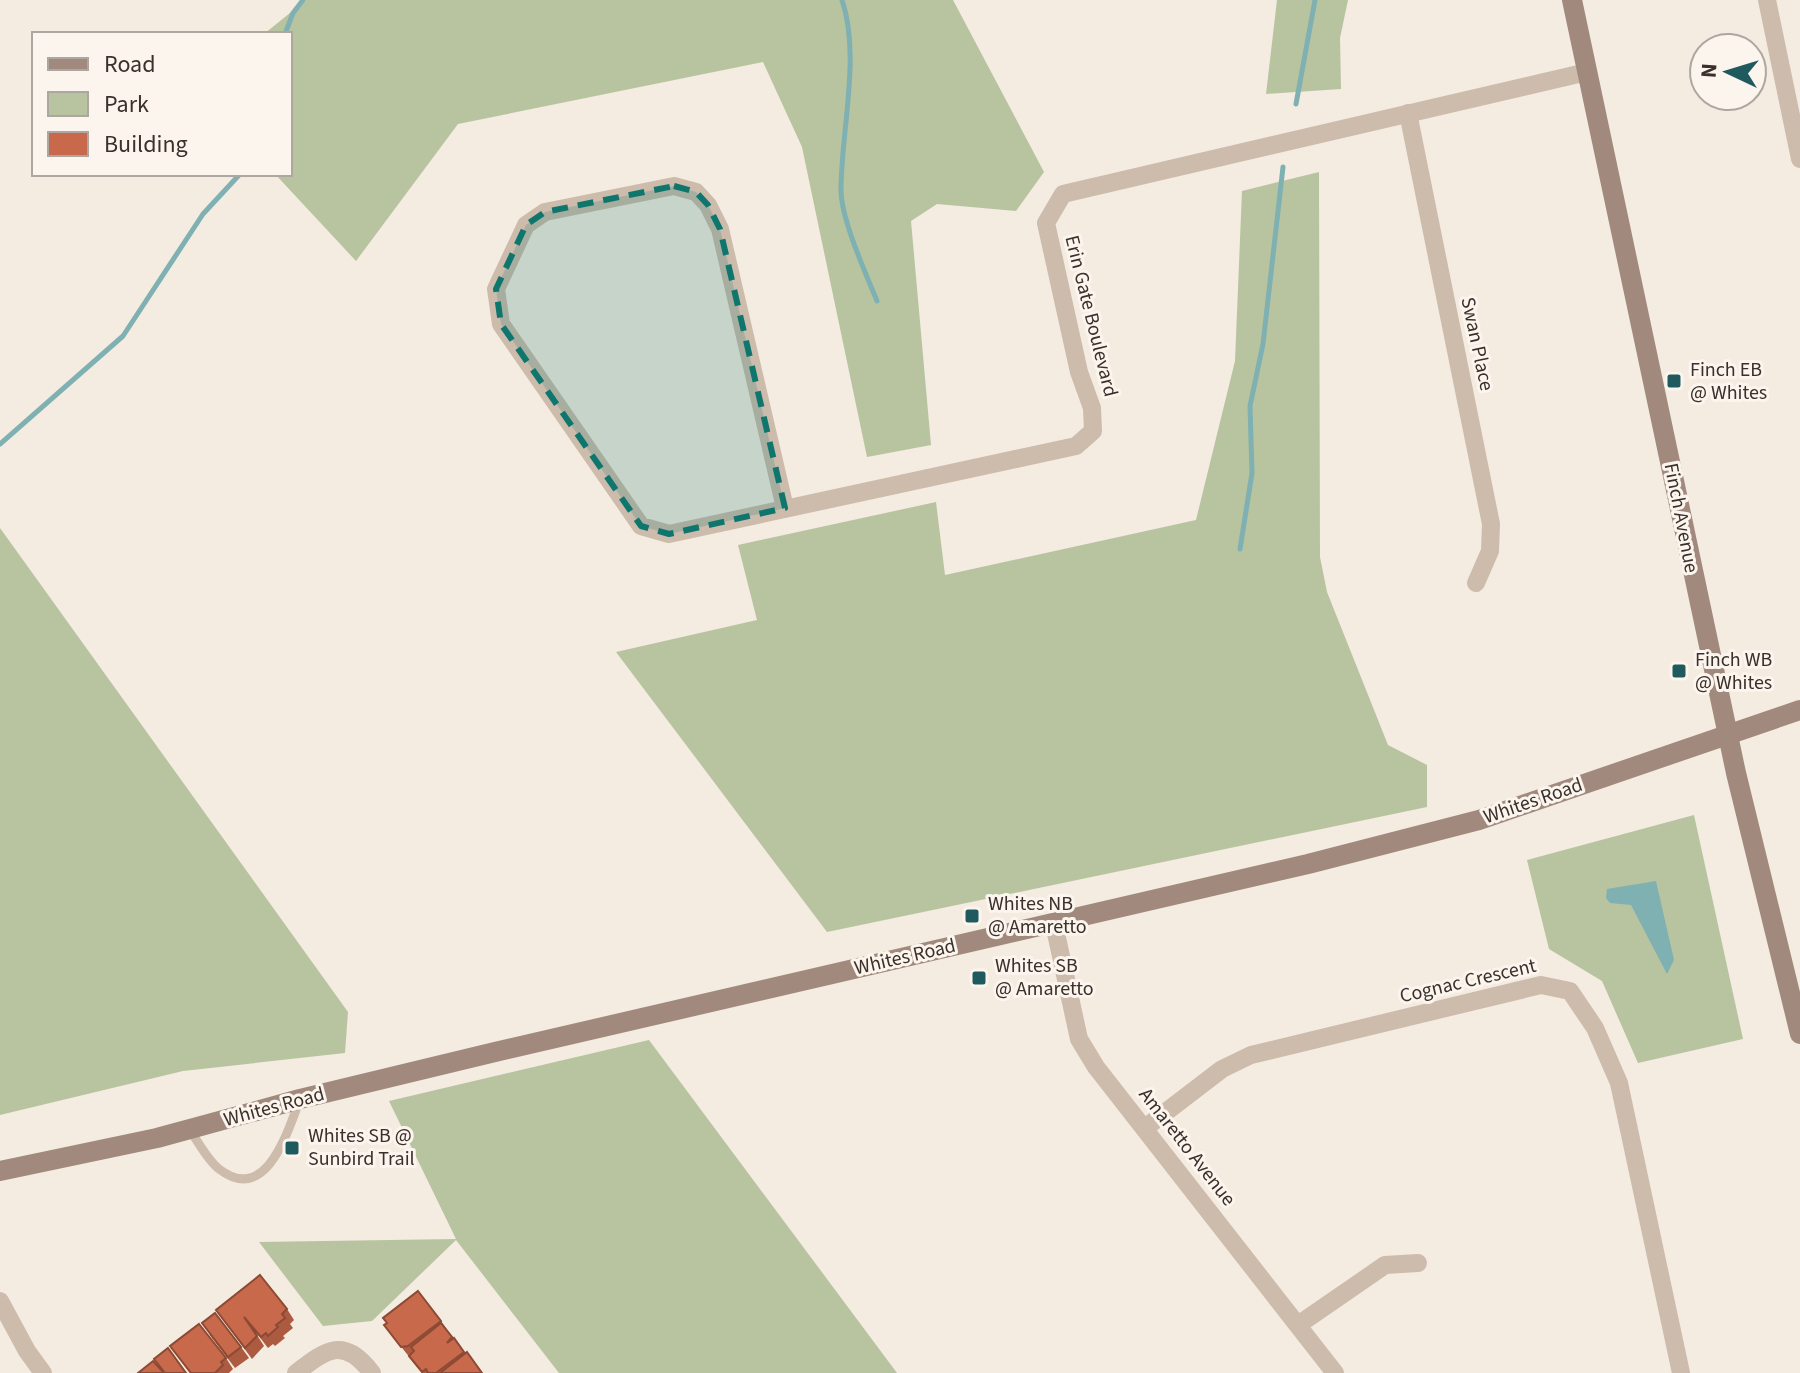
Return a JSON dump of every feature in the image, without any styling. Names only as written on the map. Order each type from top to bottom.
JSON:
[{"type":"main road","name":"Finch Avenue","points":[[1572,0],[1728,735],[1800,1034]]},
{"type":"main road","name":"Whites Road","points":[[0,1171],[157,1138],[300,1099],[1308,864],[1479,820],[1800,710]]},
{"type":"street","points":[[1767,0],[1800,159]]},
{"type":"street","name":"Erin Gate Boulevard","points":[[785,508],[720,229],[708,205],[696,192],[674,186],[545,212],[526,225],[496,289],[501,324],[641,526],[669,534],[1076,446],[1093,431],[1092,408],[1079,372],[1046,223],[1063,194],[1587,72]]},
{"type":"street","name":"Swan Place","points":[[1408,113],[1491,524],[1490,551],[1476,583]]},
{"type":"street","name":"Amaretto Avenue","points":[[1054,924],[1079,1039],[1096,1067],[1335,1373]]},
{"type":"street","name":"Cognac Crescent","points":[[1145,1128],[1222,1069],[1251,1055],[1541,985],[1570,991],[1595,1028],[1619,1083],[1681,1373]]},
{"type":"street","points":[[1298,1325],[1385,1265],[1418,1263]]},
{"type":"street","points":[[0,1301],[27,1351],[43,1373]]},
{"type":"street","points":[[296,1373],[317,1356],[342,1349],[352,1352],[372,1373]]},
{"type":"lane","points":[[189,1129],[218,1168],[233,1176],[251,1178],[268,1168],[279,1153],[300,1099]]},
{"type":"highlighted area","points":[[674,186],[696,192],[708,205],[720,229],[785,508],[669,534],[641,526],[501,324],[496,289],[526,225],[545,212]]},
{"type":"green space","points":[[306,0],[953,0],[1044,172],[1016,211],[937,204],[911,221],[931,445],[867,457],[802,147],[763,62],[458,124],[356,261],[277,176],[292,176],[292,32],[266,32]]},
{"type":"green space","points":[[1277,0],[1348,0],[1340,38],[1341,89],[1266,94]]},
{"type":"green space","points":[[1319,172],[1320,557],[1327,592],[1388,745],[1427,765],[1427,807],[827,932],[616,652],[757,620],[738,545],[936,502],[945,575],[1196,520],[1235,361],[1242,191]]},
{"type":"green space","points":[[0,528],[348,1012],[345,1053],[183,1071],[0,1115]]},
{"type":"green space","points":[[1694,815],[1743,1039],[1638,1063],[1602,981],[1549,949],[1527,860]]},
{"type":"green space","points":[[649,1040],[897,1373],[559,1373],[456,1240],[372,1321],[323,1326],[259,1242],[456,1239],[389,1101]]},
{"type":"water","points":[[1656,881],[1674,960],[1667,974],[1631,905],[1610,903],[1606,898],[1607,889]]},
{"type":"building","points":[[260,1275],[287,1309],[282,1314],[285,1318],[268,1336],[266,1333],[261,1337],[244,1317],[257,1336],[245,1348],[216,1310]]},
{"type":"building","points":[[418,1291],[441,1321],[408,1346],[401,1347],[384,1325],[387,1323],[383,1318]]},
{"type":"building","points":[[215,1313],[241,1347],[228,1357],[202,1323]]},
{"type":"building","points":[[441,1323],[452,1337],[447,1343],[454,1338],[464,1352],[436,1373],[428,1373],[426,1369],[422,1372],[409,1356],[414,1351],[411,1347]]},
{"type":"building","points":[[199,1324],[226,1358],[215,1373],[191,1373],[170,1346]]},
{"type":"building","points":[[168,1348],[186,1373],[165,1373],[154,1359]]},
{"type":"building","points":[[467,1352],[482,1373],[440,1373]]},
{"type":"building","points":[[153,1361],[164,1373],[138,1373]]},
{"type":"waterway","points":[[286,32],[293,13],[303,0]]},
{"type":"waterway","points":[[842,0],[850,45],[842,202],[855,246],[877,301]]},
{"type":"waterway","points":[[1296,104],[1315,0]]},
{"type":"waterway","points":[[1240,549],[1252,473],[1250,406],[1263,344],[1283,167]]},
{"type":"waterway","points":[[0,444],[123,336],[203,214],[238,176]]},
{"type":"place","name":"Finch EB @ Whites","points":[[1674,381]]},
{"type":"place","name":"Finch WB @ Whites","points":[[1679,671]]},
{"type":"place","name":"Whites NB @ Amaretto","points":[[972,916]]},
{"type":"place","name":"Whites SB @ Amaretto","points":[[979,978]]},
{"type":"place","name":"Whites SB @ Sunbird Trail","points":[[292,1148]]}]
